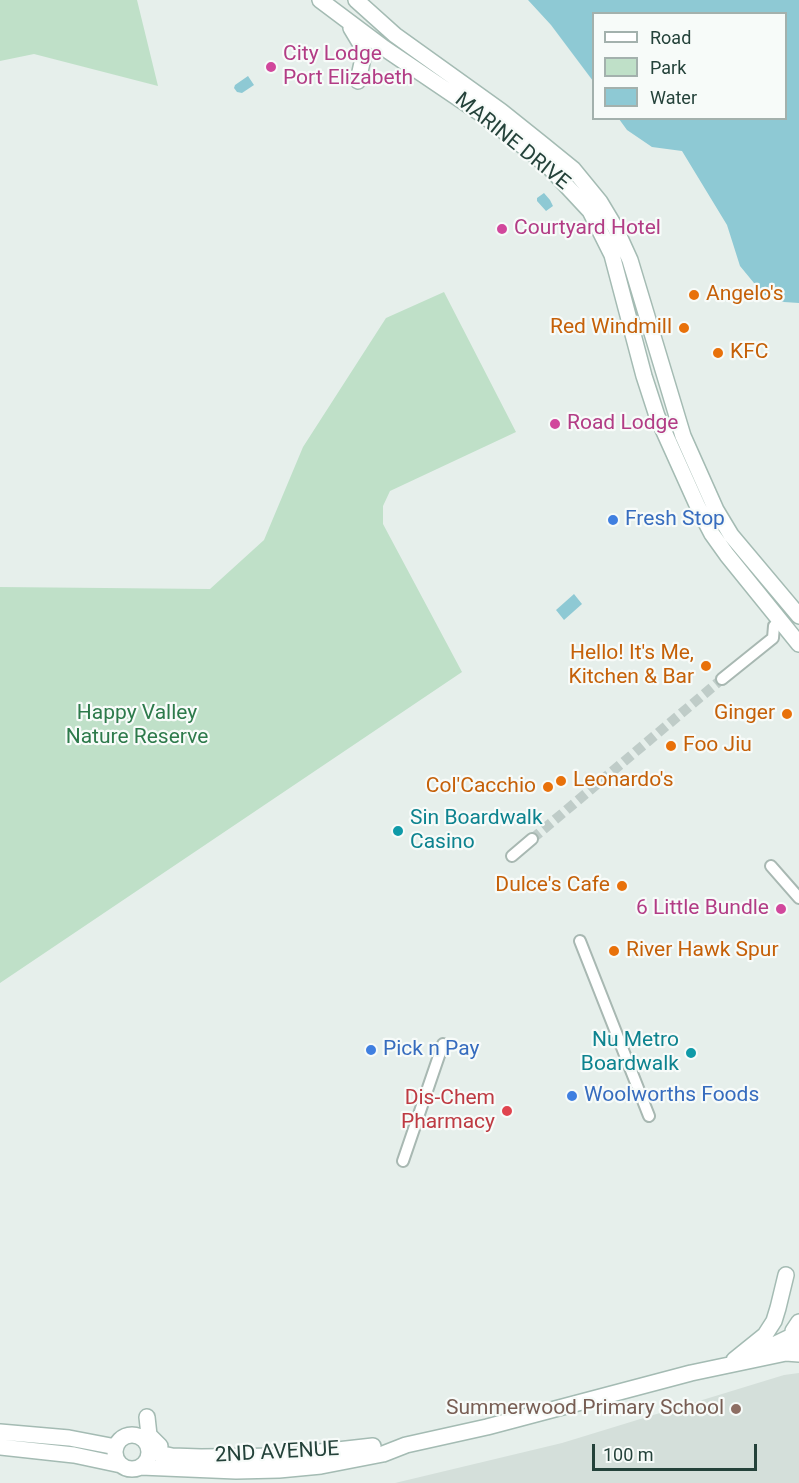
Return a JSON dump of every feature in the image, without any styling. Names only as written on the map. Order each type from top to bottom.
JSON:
[{"type":"main road","name":"MARINE DRIVE","points":[[320,0],[384,48],[483,115],[533,154],[550,168],[590,212],[612,255],[644,376],[668,443],[712,534],[798,643]]},
{"type":"main road","name":"MARINE DRIVE","points":[[356,0],[395,35],[542,143],[573,169],[600,202],[615,227],[630,260],[683,436],[716,510],[731,535],[799,616]]},
{"type":"main road","points":[[346,20],[363,48],[358,81]]},
{"type":"main road","points":[[735,1363],[765,1335],[774,1321],[786,1275]]},
{"type":"main road","points":[[796,1329],[793,1346],[799,1354]]},
{"type":"main road","name":"2ND AVENUE","points":[[735,1363],[796,1329]]},
{"type":"main road","name":"2ND AVENUE","points":[[0,1447],[74,1455],[131,1469],[141,1467],[236,1471],[382,1445],[406,1445],[487,1427],[735,1363],[786,1353],[799,1354]]},
{"type":"main road","points":[[147,1417],[149,1435],[161,1447],[169,1451],[201,1457]]},
{"type":"main road","name":"2ND AVENUE","points":[[0,1432],[69,1438],[116,1447],[123,1438],[133,1435],[146,1442],[149,1451],[172,1456],[299,1461]]},
{"type":"main road","points":[[116,1447],[117,1460],[121,1465]]},
{"type":"main road","points":[[141,1467],[147,1460],[149,1451]]},
{"type":"street","points":[[722,679],[773,638],[774,626],[780,621]]},
{"type":"street","points":[[512,856],[532,838]]},
{"type":"street","points":[[771,866],[799,898]]},
{"type":"street","points":[[580,941],[649,1116]]},
{"type":"street","points":[[403,1161],[442,1044]]},
{"type":"shaded area","name":"Summerwood Primary School","points":[[799,1373],[799,1483],[395,1483],[562,1443],[784,1375]]},
{"type":"green space","points":[[0,0],[137,0],[158,86],[34,54],[0,61]]},
{"type":"green space","name":"Happy Valley Nature Reserve","points":[[444,292],[516,432],[390,491],[383,506],[383,524],[462,672],[0,983],[0,587],[210,589],[264,540],[303,447],[386,318]]},
{"type":"water","points":[[528,0],[799,0],[799,303],[784,302],[763,294],[740,266],[727,225],[682,151],[652,147],[627,130],[620,120],[787,120],[787,12],[592,12],[592,80],[551,25]]},
{"type":"water","points":[[248,76],[254,85],[242,93],[237,92],[235,85]]},
{"type":"water","points":[[544,193],[553,206],[546,211],[537,201],[537,198]]},
{"type":"water","points":[[574,594],[582,604],[564,620],[556,610]]},
{"type":"tunnel","points":[[532,839],[722,679]]},
{"type":"place","name":"City Lodge Port Elizabeth","points":[[271,67]]},
{"type":"place","name":"Courtyard Hotel","points":[[502,229]]},
{"type":"place","name":"Angelo's","points":[[694,295]]},
{"type":"place","name":"Red Windmill","points":[[684,328]]},
{"type":"place","name":"KFC","points":[[718,353]]},
{"type":"place","name":"Road Lodge","points":[[555,424]]},
{"type":"place","name":"Fresh Stop","points":[[613,520]]},
{"type":"place","name":"Hello! It's Me, Kitchen & Bar","points":[[706,666]]},
{"type":"place","name":"Ginger","points":[[787,714]]},
{"type":"place","name":"Foo Jiu","points":[[671,746]]},
{"type":"place","name":"Leonardo's","points":[[561,781]]},
{"type":"place","name":"Col'Cacchio","points":[[548,787]]},
{"type":"place","name":"Sin Boardwalk Casino","points":[[398,831]]},
{"type":"place","name":"Dulce's Cafe","points":[[622,886]]},
{"type":"place","name":"6 Little Bundle","points":[[781,909]]},
{"type":"place","name":"River Hawk Spur","points":[[614,951]]},
{"type":"place","name":"Pick n Pay","points":[[371,1050]]},
{"type":"place","name":"Nu Metro Boardwalk","points":[[691,1053]]},
{"type":"place","name":"Woolworths Foods","points":[[572,1096]]},
{"type":"place","name":"Dis-Chem Pharmacy","points":[[507,1111]]},
{"type":"place","name":"Summerwood Primary School","points":[[736,1409]]}]
